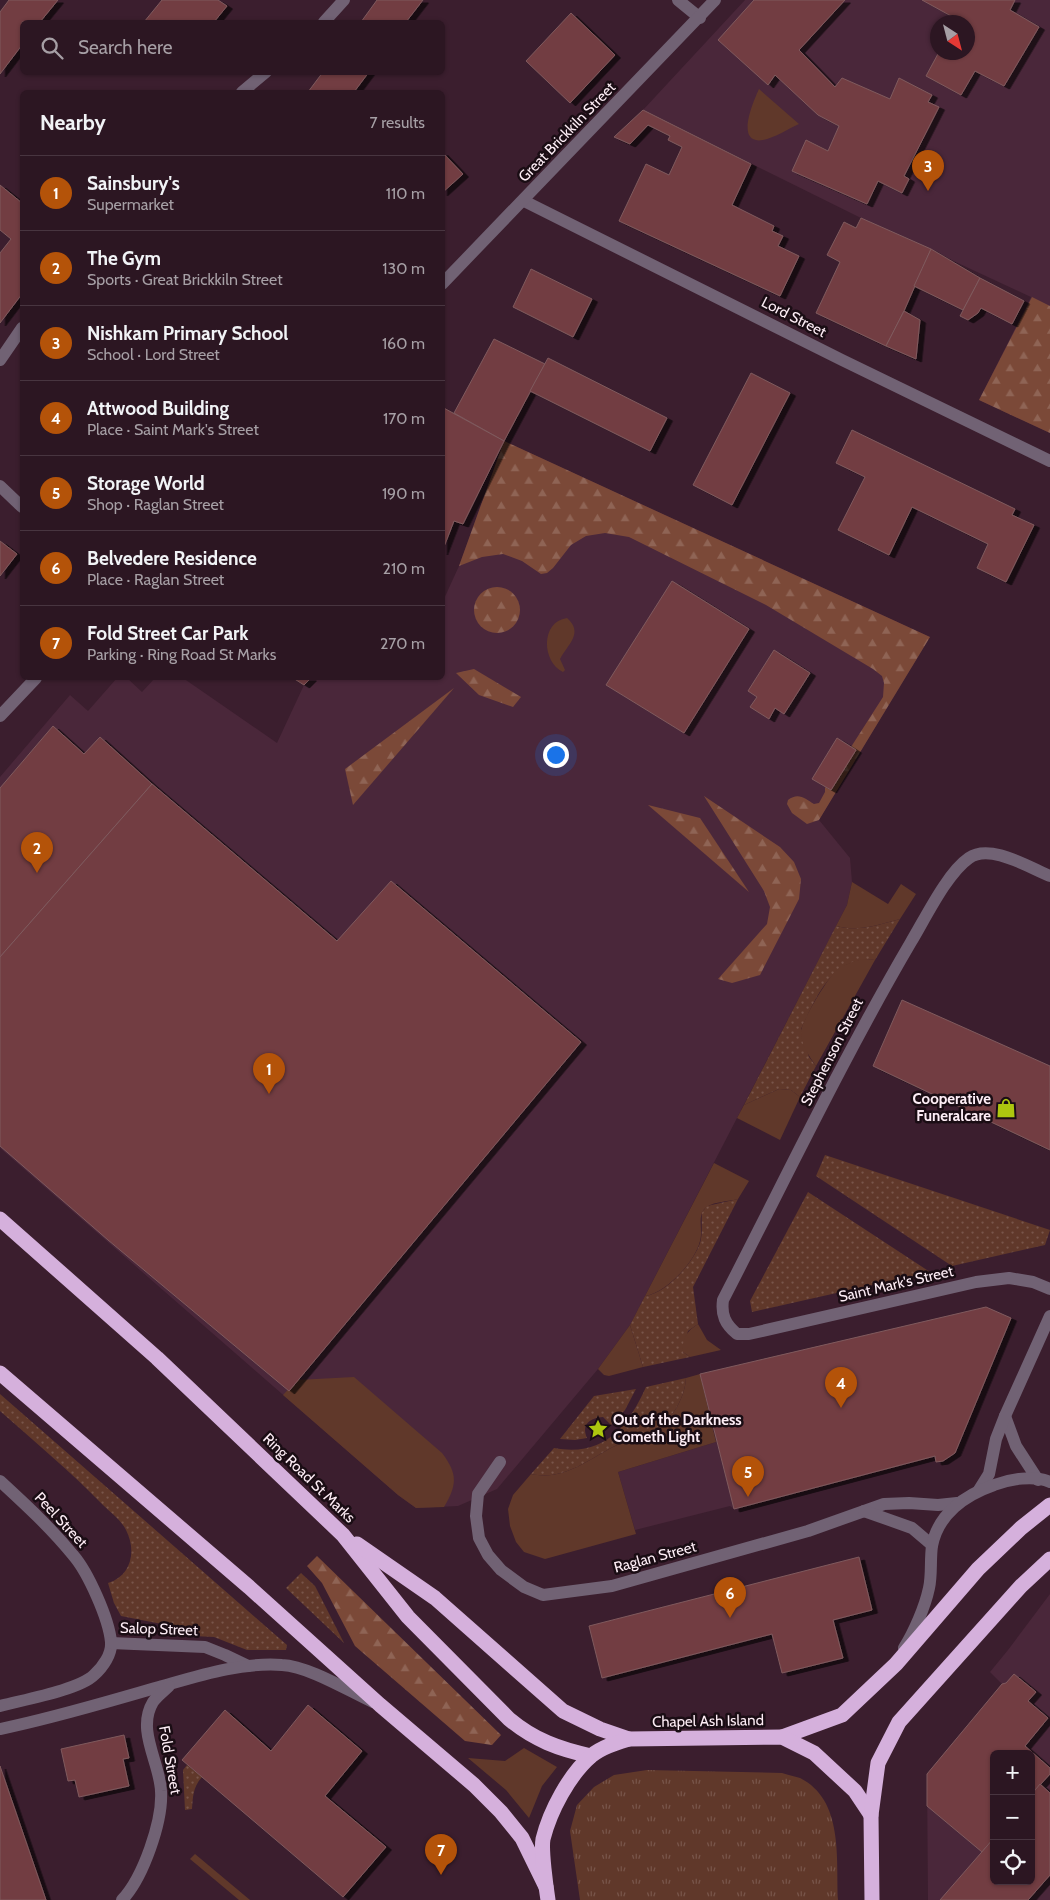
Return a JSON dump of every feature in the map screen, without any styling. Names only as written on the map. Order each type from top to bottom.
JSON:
[{"type":"highway","name":"Ring Road St Marks","points":[[0,1219],[157,1358],[344,1534],[408,1617],[509,1719],[521,1729],[561,1750],[590,1756]]},
{"type":"highway","points":[[0,1373],[249,1587],[380,1706],[474,1785],[501,1812],[522,1838],[547,1894]]},
{"type":"highway","points":[[782,1737],[842,1715],[896,1664],[978,1569],[1022,1528],[1050,1506]]},
{"type":"highway","points":[[344,1534],[435,1598],[563,1711],[600,1729],[629,1739]]},
{"type":"highway","points":[[870,1815],[878,1763],[899,1722],[1021,1586],[1050,1559]]},
{"type":"highway","name":"Chapel Ash Island","points":[[547,1894],[543,1840],[556,1803],[570,1781],[590,1756],[608,1745],[629,1739],[782,1737],[814,1753],[855,1790],[870,1815],[872,1900]]},
{"type":"street","points":[[326,20],[344,0]]},
{"type":"street","points":[[678,0],[700,18]]},
{"type":"street","name":"Great Brickkiln Street","points":[[445,281],[700,18],[715,0]]},
{"type":"street","points":[[244,90],[262,75]]},
{"type":"street","name":"Lord Street","points":[[524,201],[1050,460]]},
{"type":"street","points":[[0,360],[20,331]]},
{"type":"street","points":[[0,486],[20,505]]},
{"type":"street","points":[[0,716],[34,680]]},
{"type":"street","name":"Stephenson Street","points":[[749,1334],[737,1334],[727,1326],[721,1311],[723,1300],[873,1007],[940,894],[956,871],[969,858],[984,852],[998,854],[1050,876]]},
{"type":"street","name":"Saint Mark's Street","points":[[749,1334],[966,1285],[1001,1279],[1009,1278],[1033,1282],[1050,1289]]},
{"type":"street","points":[[979,1490],[989,1474],[996,1439],[1005,1416],[1050,1316]]},
{"type":"street","points":[[1005,1416],[1016,1446],[1044,1481]]},
{"type":"street","name":"Raglan Street","points":[[500,1462],[478,1494],[476,1516],[479,1538],[488,1555],[501,1570],[524,1587],[543,1595],[621,1584],[808,1531],[884,1504],[909,1502],[938,1505],[957,1503]]},
{"type":"street","points":[[896,1664],[912,1636],[929,1589],[932,1545],[942,1522],[957,1503],[979,1490],[1002,1482],[1026,1478],[1044,1481]]},
{"type":"street","name":"Peel Street","points":[[0,1481],[28,1506],[74,1556],[103,1611],[111,1643]]},
{"type":"street","points":[[864,1511],[912,1528],[932,1545]]},
{"type":"street","name":"Salop Street","points":[[0,1706],[73,1686],[94,1676],[106,1661],[111,1643],[205,1647],[226,1654],[248,1666]]},
{"type":"street","points":[[0,1729],[38,1721],[209,1673],[248,1666],[283,1664],[309,1672],[380,1706]]},
{"type":"street","name":"Fold Street","points":[[122,1900],[142,1870],[160,1818],[162,1790],[149,1739],[147,1720],[153,1702],[171,1684]]},
{"type":"shaded area","points":[[745,0],[1050,0],[1050,433],[979,400],[1031,297],[861,218],[643,110]]},
{"type":"shaded area","points":[[504,441],[930,637],[819,820],[850,858],[852,882],[847,905],[630,1325],[598,1369],[497,1489],[458,1506],[416,1508],[398,1495],[0,1148],[0,777],[70,695],[88,711],[115,680],[129,680],[142,692],[153,680],[186,680],[277,743],[304,685],[309,680],[445,680],[445,597],[459,566]]},
{"type":"shaded area","points":[[986,1307],[1011,1318],[955,1453],[935,1456],[734,1509],[730,1506],[635,1530],[618,1472],[716,1442],[700,1374]]},
{"type":"shaded area","points":[[1050,1594],[1050,1900],[928,1900],[927,1774],[1002,1684],[990,1672]]},
{"type":"green space","points":[[759,89],[799,124],[763,140],[754,140],[749,136],[748,120]]},
{"type":"green space","points":[[1032,297],[1050,306],[1050,433],[979,400]]},
{"type":"green space","points":[[504,441],[930,637],[819,820],[807,824],[792,813],[787,804],[788,800],[798,796],[814,804],[819,803],[825,792],[825,787],[831,790],[855,750],[851,747],[883,697],[884,683],[882,676],[766,605],[629,537],[605,533],[586,536],[571,545],[547,573],[541,574],[522,561],[503,554],[482,557],[459,566]]},
{"type":"green space","points":[[493,587],[501,587],[510,591],[516,597],[520,610],[516,623],[510,629],[501,633],[493,633],[484,629],[478,623],[474,614],[474,606],[478,597],[484,591]]},
{"type":"green space","points":[[567,618],[572,623],[574,634],[560,659],[565,670],[563,672],[551,660],[547,643],[548,634],[552,627],[558,621]]},
{"type":"green space","points":[[474,669],[521,697],[513,707],[479,695],[456,673]]},
{"type":"green space","points":[[454,688],[353,805],[345,769]]},
{"type":"green space","points":[[704,796],[780,847],[794,862],[801,879],[799,899],[760,975],[732,983],[718,979],[767,924],[770,907],[764,891]]},
{"type":"green space","points":[[648,805],[700,818],[749,892]]},
{"type":"green space","points":[[852,882],[888,904],[901,884],[916,894],[900,919],[861,928],[836,926],[847,905]]},
{"type":"green space","points":[[900,919],[875,960],[860,960],[848,964],[837,971],[813,1004],[801,1029],[809,1057],[816,1066],[800,1097],[791,1090],[779,1089],[744,1105],[836,926],[861,928]]},
{"type":"green space","points":[[862,959],[875,960],[816,1066],[804,1046],[801,1036],[805,1019],[834,973],[843,966]]},
{"type":"green space","points":[[779,1089],[791,1090],[800,1097],[780,1140],[737,1118],[744,1105]]},
{"type":"green space","points":[[825,1155],[1050,1230],[1045,1245],[952,1266],[816,1176]]},
{"type":"green space","points":[[714,1163],[749,1181],[738,1199],[710,1205],[703,1211],[700,1241],[686,1267],[662,1289],[645,1296]]},
{"type":"green space","points":[[808,1192],[930,1272],[752,1312],[750,1301]]},
{"type":"green space","points":[[738,1199],[693,1287],[698,1324],[688,1331],[683,1352],[690,1357],[643,1367],[630,1325],[645,1296],[653,1294],[670,1283],[692,1259],[700,1243],[702,1212],[707,1206]]},
{"type":"green space","points":[[698,1324],[707,1340],[721,1350],[690,1357],[683,1352],[683,1343],[686,1335]]},
{"type":"green space","points":[[630,1325],[643,1367],[609,1376],[604,1375],[598,1369]]},
{"type":"green space","points":[[700,1374],[716,1442],[618,1472],[636,1534],[545,1559],[524,1552],[516,1542],[510,1526],[508,1509],[513,1495],[531,1474],[554,1475],[564,1472],[584,1464],[613,1447],[656,1429],[668,1419],[677,1407],[681,1400],[686,1378]]},
{"type":"green space","points":[[354,1377],[442,1453],[447,1460],[454,1480],[444,1507],[416,1508],[398,1495],[283,1395],[297,1380]]},
{"type":"green space","points":[[686,1378],[681,1400],[677,1407],[668,1419],[656,1429],[613,1447],[584,1464],[564,1472],[554,1475],[531,1474],[554,1448],[571,1450],[586,1448],[600,1444],[611,1437],[630,1416],[646,1387]]},
{"type":"green space","points":[[636,1389],[625,1410],[611,1425],[603,1417],[594,1419],[586,1425],[585,1433],[587,1438],[575,1440],[560,1439],[594,1396]]},
{"type":"green space","points":[[0,1394],[287,1645],[286,1650],[247,1650],[214,1637],[193,1636],[177,1627],[121,1616],[114,1603],[108,1583],[122,1575],[130,1562],[131,1546],[126,1530],[119,1520],[78,1480],[0,1411]]},
{"type":"green space","points":[[317,1556],[501,1735],[492,1745],[465,1741],[355,1646],[322,1583],[307,1566]]},
{"type":"green space","points":[[301,1573],[315,1586],[344,1643],[286,1588]]},
{"type":"green space","points":[[524,1748],[557,1767],[542,1786],[529,1818],[506,1790],[468,1758],[505,1761]]},
{"type":"green space","points":[[187,1765],[202,1777],[195,1788],[192,1809],[185,1810],[183,1770]]},
{"type":"green space","points":[[647,1770],[782,1773],[800,1778],[814,1788],[824,1801],[831,1815],[837,1849],[838,1900],[580,1900],[570,1831],[577,1805],[594,1787],[614,1775]]},
{"type":"green space","points":[[195,1854],[250,1900],[239,1900],[190,1859]]},
{"type":"building","points":[[9,0],[58,0],[42,20],[20,20],[20,48],[0,74],[0,12]]},
{"type":"building","points":[[162,0],[218,0],[227,6],[216,20],[146,20]]},
{"type":"building","points":[[377,0],[423,0],[408,20],[362,20]]},
{"type":"building","points":[[754,0],[845,0],[799,50],[835,87],[842,78],[890,99],[899,78],[932,95],[928,102],[939,107],[904,176],[909,179],[902,193],[878,181],[867,204],[792,171],[806,140],[828,151],[839,126],[818,115],[775,75],[768,85],[718,40]]},
{"type":"building","points":[[922,0],[1015,0],[1010,10],[1039,27],[1004,86],[975,71],[961,95],[926,76],[935,60],[975,60],[975,15],[949,15]]},
{"type":"building","points":[[571,13],[615,55],[570,103],[526,61]]},
{"type":"building","points":[[321,75],[367,75],[356,90],[310,90]]},
{"type":"building","points":[[643,110],[751,164],[732,205],[774,226],[772,231],[783,236],[778,246],[799,256],[780,296],[619,221],[646,164],[669,175],[682,147],[668,140],[670,136],[648,125],[630,144],[614,137]]},
{"type":"building","points":[[445,155],[463,174],[445,190]]},
{"type":"building","points":[[0,185],[20,201],[20,297],[0,323],[0,253],[11,239],[0,230]]},
{"type":"building","points":[[861,218],[931,249],[904,311],[886,346],[816,313],[840,262],[827,255],[844,222],[856,228]]},
{"type":"building","points":[[931,249],[980,278],[963,310],[914,286]]},
{"type":"building","points":[[531,269],[592,299],[573,337],[513,307]]},
{"type":"building","points":[[980,278],[1024,301],[1012,324],[981,308],[978,313],[968,320],[960,316]]},
{"type":"building","points":[[904,311],[920,320],[916,359],[886,346]]},
{"type":"building","points":[[494,339],[545,364],[504,441],[454,413]]},
{"type":"building","points":[[548,358],[667,418],[650,451],[530,391]]},
{"type":"building","points":[[751,373],[790,393],[732,505],[693,485]]},
{"type":"building","points":[[445,409],[504,441],[463,524],[454,521],[445,544]]},
{"type":"building","points":[[852,430],[1015,509],[1012,515],[1034,525],[1006,582],[977,568],[988,544],[912,507],[889,555],[838,530],[865,477],[836,463]]},
{"type":"building","points":[[0,541],[17,554],[0,576]]},
{"type":"building","points":[[672,581],[749,629],[684,733],[606,685]]},
{"type":"building","points":[[774,650],[810,673],[784,714],[775,708],[769,719],[750,707],[757,697],[748,691]]},
{"type":"building","points":[[296,680],[309,680],[304,685]]},
{"type":"building","points":[[53,726],[84,754],[100,737],[152,784],[0,957],[0,788]]},
{"type":"building","points":[[837,738],[856,750],[831,790],[812,779]]},
{"type":"building","points":[[152,784],[337,941],[391,881],[581,1042],[289,1391],[108,1240],[0,1146],[0,957]]},
{"type":"building","name":"Cooperative Funeralcare","points":[[902,1000],[1050,1066],[1050,1150],[873,1066]]},
{"type":"building","points":[[986,1307],[1011,1318],[955,1453],[943,1461],[936,1462],[935,1456],[734,1509],[700,1374]]},
{"type":"building","points":[[859,1557],[872,1610],[833,1620],[843,1658],[782,1673],[772,1634],[602,1678],[589,1626]]},
{"type":"building","points":[[1014,1674],[1036,1692],[1028,1701],[1048,1718],[1025,1746],[1030,1750],[990,1750],[990,1843],[982,1852],[927,1806],[927,1774],[1002,1684],[1006,1683]]},
{"type":"building","points":[[308,1705],[362,1751],[325,1796],[386,1847],[343,1897],[182,1760],[225,1710],[271,1751]]},
{"type":"building","points":[[124,1735],[129,1758],[123,1759],[129,1786],[79,1797],[75,1780],[68,1781],[61,1749]]},
{"type":"building","points":[[1035,1755],[1050,1768],[1050,1774],[1035,1791]]},
{"type":"building","points":[[0,1766],[46,1900],[0,1900]]},
{"type":"building","points":[[1040,1784],[1050,1793],[1050,1875],[1028,1900],[940,1900],[990,1843],[990,1885],[1035,1885],[1035,1790]]},
{"type":"place","name":"Nishkam Primary School","points":[[928,191]]},
{"type":"place","name":"The Gym","points":[[37,873]]},
{"type":"place","name":"Sainsbury's","points":[[269,1094]]},
{"type":"place","name":"Cooperative Funeralcare","points":[[1006,1108]]},
{"type":"place","name":"Attwood Building","points":[[841,1408]]},
{"type":"place","name":"Out of the Darkness Cometh Light","points":[[598,1429]]},
{"type":"place","name":"Storage World","points":[[748,1497]]},
{"type":"place","name":"Belvedere Residence","points":[[730,1618]]},
{"type":"place","name":"Fold Street Car Park","points":[[441,1875]]}]
